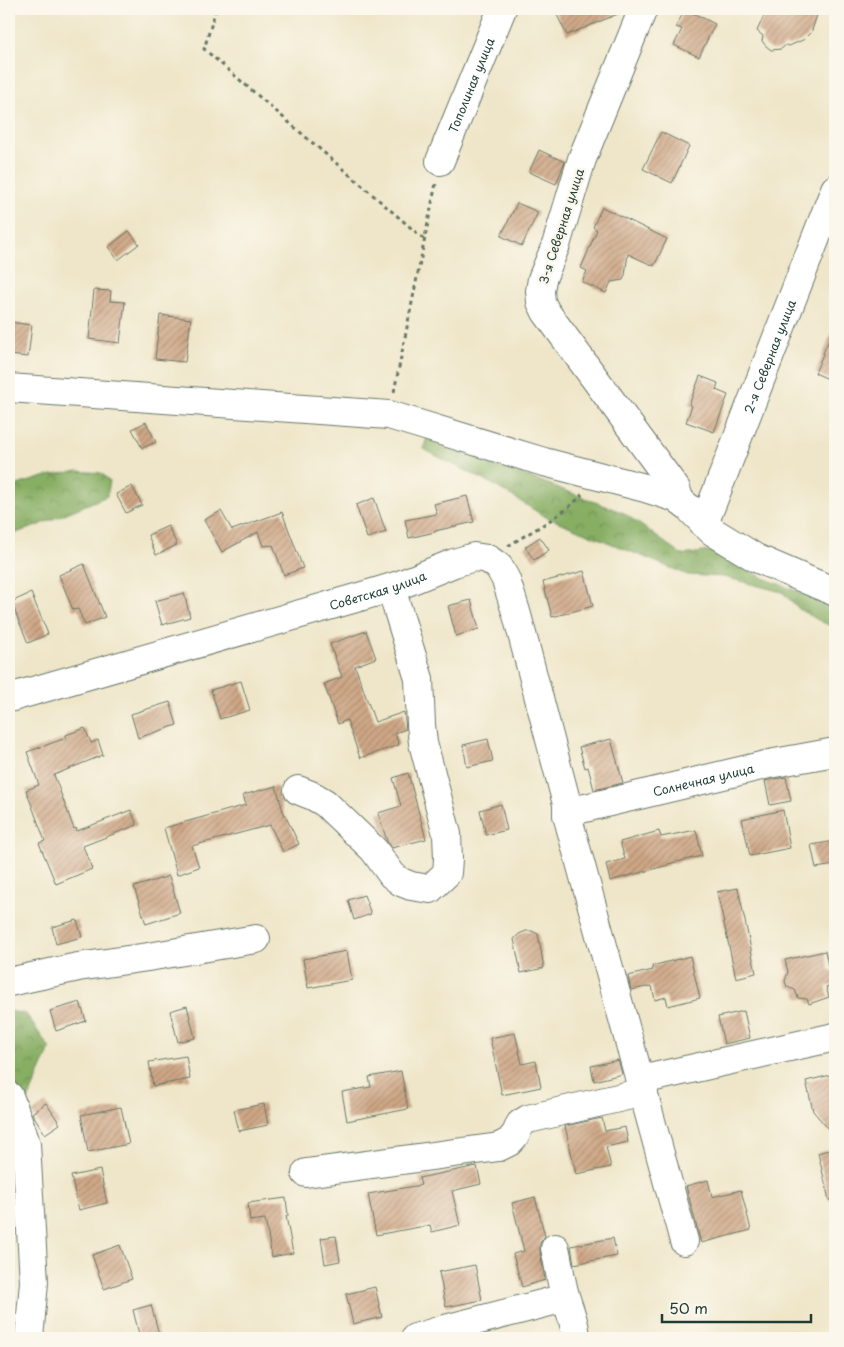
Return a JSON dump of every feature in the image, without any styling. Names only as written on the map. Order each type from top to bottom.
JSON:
[{"type":"street","name":"Тополиная улица","points":[[440,161],[502,9]]},
{"type":"street","name":"3-я Северная улица","points":[[643,9],[582,159],[556,244],[542,279],[540,291],[541,302],[546,312],[676,489],[680,501]]},
{"type":"street","name":"2-я Северная улица","points":[[704,524],[835,189]]},
{"type":"street","points":[[9,388],[390,415],[544,462],[646,488],[676,498],[712,531],[756,558],[835,592]]},
{"type":"street","name":"Советская улица","points":[[9,698],[391,588],[474,557],[488,559]]},
{"type":"street","points":[[488,559],[499,567],[506,580],[517,615],[570,806],[568,815],[684,1241]]},
{"type":"street","points":[[298,790],[325,803],[374,850],[392,875],[400,882],[430,889],[446,873],[448,859],[447,834],[423,743],[419,679],[391,588]]},
{"type":"street","name":"Солнечная улица","points":[[570,806],[581,809],[769,764],[835,752]]},
{"type":"street","points":[[9,982],[78,967],[256,939]]},
{"type":"street","points":[[306,1173],[499,1147],[509,1142],[516,1134],[520,1124],[528,1119],[642,1086],[835,1037]]},
{"type":"street","points":[[9,1096],[26,1144],[34,1282],[29,1338]]},
{"type":"street","points":[[555,1248],[565,1298],[572,1317],[576,1338]]},
{"type":"street","points":[[415,1338],[565,1298]]},
{"type":"path","points":[[216,9],[204,49],[425,240]]},
{"type":"path","points":[[390,415],[440,161]]},
{"type":"path","points":[[488,559],[539,528],[579,499],[596,476]]},
{"type":"green space","points":[[427,438],[624,513],[682,555],[710,551],[766,579],[835,606],[835,627],[800,610],[782,592],[724,577],[688,575],[544,516],[494,485],[423,449]]},
{"type":"green space","points":[[77,471],[101,473],[110,481],[107,496],[34,527],[9,534],[9,495],[17,485],[47,476]]},
{"type":"green space","points":[[9,1011],[26,1014],[50,1049],[25,1107],[9,1115]]},
{"type":"building","points":[[554,9],[626,9],[567,35]]},
{"type":"building","points":[[685,9],[715,24],[699,57],[674,45],[682,29],[676,27]]},
{"type":"building","points":[[767,9],[819,9],[811,33],[805,39],[789,46],[786,45],[781,49],[771,50],[762,41],[763,36],[757,31]]},
{"type":"building","points":[[661,132],[689,146],[672,183],[643,169]]},
{"type":"building","points":[[539,150],[565,162],[556,184],[529,172]]},
{"type":"building","points":[[517,203],[538,212],[522,246],[501,236]]},
{"type":"building","points":[[602,207],[667,239],[654,266],[628,254],[623,280],[611,282],[606,293],[582,282],[587,271],[581,268],[597,230],[593,227]]},
{"type":"building","points":[[129,231],[139,244],[118,260],[108,247]]},
{"type":"building","points":[[94,290],[111,291],[110,301],[125,302],[120,343],[89,339]]},
{"type":"building","points":[[160,315],[191,319],[185,362],[155,359]]},
{"type":"building","points":[[9,322],[32,325],[28,357],[9,355]]},
{"type":"building","points":[[835,325],[835,382],[815,373]]},
{"type":"building","points":[[700,376],[718,383],[716,390],[728,395],[714,432],[686,422],[692,406],[689,405]]},
{"type":"building","points":[[146,422],[156,442],[142,448],[132,429]]},
{"type":"building","points":[[132,486],[142,505],[126,513],[116,494]]},
{"type":"building","points":[[467,496],[474,522],[409,538],[405,520],[437,514],[434,504]]},
{"type":"building","points":[[374,498],[386,532],[367,538],[356,505]]},
{"type":"building","points":[[221,511],[232,530],[282,512],[303,568],[284,575],[273,545],[263,546],[258,532],[222,552],[204,520]]},
{"type":"building","points":[[168,526],[177,545],[156,555],[148,535]]},
{"type":"building","points":[[540,537],[549,550],[534,560],[525,547]]},
{"type":"building","points":[[84,564],[105,617],[85,625],[78,609],[73,610],[59,575]]},
{"type":"building","points":[[584,571],[593,606],[552,617],[543,582]]},
{"type":"building","points":[[31,593],[48,634],[28,643],[11,602]]},
{"type":"building","points":[[184,593],[190,617],[162,625],[155,601]]},
{"type":"building","points":[[471,600],[479,629],[456,636],[448,606]]},
{"type":"building","points":[[366,631],[376,658],[355,666],[375,722],[404,712],[406,729],[395,733],[399,745],[360,758],[347,720],[338,724],[324,684],[342,677],[330,644]]},
{"type":"building","points":[[241,681],[250,710],[220,719],[211,690]]},
{"type":"building","points":[[170,702],[177,725],[138,738],[131,714]]},
{"type":"building","points":[[85,728],[91,743],[98,740],[103,755],[54,775],[74,829],[76,828],[77,831],[131,810],[137,825],[83,846],[92,869],[56,884],[39,843],[45,841],[26,790],[39,785],[27,752],[66,738],[66,735]]},
{"type":"building","points":[[488,739],[493,761],[467,767],[463,745]]},
{"type":"building","points":[[611,739],[623,783],[594,790],[588,767],[585,768],[579,747]]},
{"type":"building","points":[[408,773],[426,839],[392,848],[387,841],[378,813],[401,806],[393,778]]},
{"type":"building","points":[[786,777],[791,801],[770,805],[765,781]]},
{"type":"building","points":[[276,786],[283,811],[299,844],[283,852],[270,825],[192,846],[199,867],[177,875],[164,828],[246,805],[243,795]]},
{"type":"building","points":[[501,804],[507,830],[486,835],[480,810]]},
{"type":"building","points":[[783,810],[790,848],[750,856],[742,819]]},
{"type":"building","points":[[696,830],[702,856],[610,881],[606,864],[625,859],[620,842],[659,831],[661,837]]},
{"type":"building","points":[[835,841],[835,865],[816,868],[811,845]]},
{"type":"building","points":[[169,876],[180,913],[146,924],[134,887]]},
{"type":"building","points":[[738,888],[756,973],[736,978],[717,892]]},
{"type":"building","points":[[364,895],[371,914],[354,920],[348,900]]},
{"type":"building","points":[[77,920],[82,937],[56,944],[52,927]]},
{"type":"building","points":[[526,931],[538,934],[544,968],[521,973],[514,939]]},
{"type":"building","points":[[347,951],[352,980],[308,988],[303,959]]},
{"type":"building","points":[[825,951],[829,970],[835,971],[835,984],[826,987],[829,997],[809,1004],[807,999],[798,998],[795,990],[787,987],[785,981],[788,972],[785,960]]},
{"type":"building","points":[[690,956],[700,998],[668,1006],[666,997],[655,1000],[652,986],[631,990],[628,976],[653,970],[652,966]]},
{"type":"building","points":[[80,1002],[86,1021],[56,1031],[50,1011]]},
{"type":"building","points":[[187,1006],[195,1038],[178,1042],[170,1011]]},
{"type":"building","points":[[744,1011],[750,1038],[724,1044],[718,1017]]},
{"type":"building","points":[[515,1033],[522,1064],[536,1061],[541,1087],[502,1095],[490,1038]]},
{"type":"building","points":[[186,1056],[190,1079],[153,1086],[149,1062]]},
{"type":"building","points":[[618,1060],[622,1074],[594,1081],[591,1066]]},
{"type":"building","points":[[401,1071],[408,1109],[347,1121],[342,1092],[371,1087],[369,1077]]},
{"type":"building","points":[[835,1074],[835,1137],[813,1111],[806,1081]]},
{"type":"building","points":[[46,1103],[60,1124],[45,1134],[32,1113]]},
{"type":"building","points":[[264,1104],[268,1125],[239,1131],[234,1110]]},
{"type":"building","points":[[121,1107],[129,1144],[88,1152],[81,1115]]},
{"type":"building","points":[[602,1118],[605,1131],[625,1127],[628,1142],[606,1147],[611,1167],[576,1174],[565,1126]]},
{"type":"building","points":[[835,1148],[835,1199],[829,1200],[818,1153]]},
{"type":"building","points":[[477,1166],[481,1184],[452,1191],[460,1225],[432,1232],[430,1225],[376,1235],[368,1194],[421,1185],[419,1178]]},
{"type":"building","points":[[100,1170],[107,1203],[79,1210],[71,1176]]},
{"type":"building","points":[[708,1180],[712,1197],[741,1190],[751,1230],[701,1243],[686,1186]]},
{"type":"building","points":[[535,1197],[545,1236],[540,1243],[540,1251],[545,1280],[522,1287],[513,1254],[524,1251],[512,1203]]},
{"type":"building","points":[[286,1198],[288,1216],[286,1216],[293,1253],[272,1257],[265,1219],[250,1221],[248,1203]]},
{"type":"building","points":[[336,1236],[340,1261],[325,1264],[321,1238]]},
{"type":"building","points":[[613,1238],[617,1256],[574,1264],[571,1246]]},
{"type":"building","points":[[120,1245],[132,1279],[104,1289],[92,1255]]},
{"type":"building","points":[[475,1265],[482,1300],[446,1307],[439,1272]]},
{"type":"building","points":[[375,1287],[382,1317],[353,1324],[346,1294]]},
{"type":"building","points":[[151,1305],[160,1338],[140,1338],[133,1310]]}]
